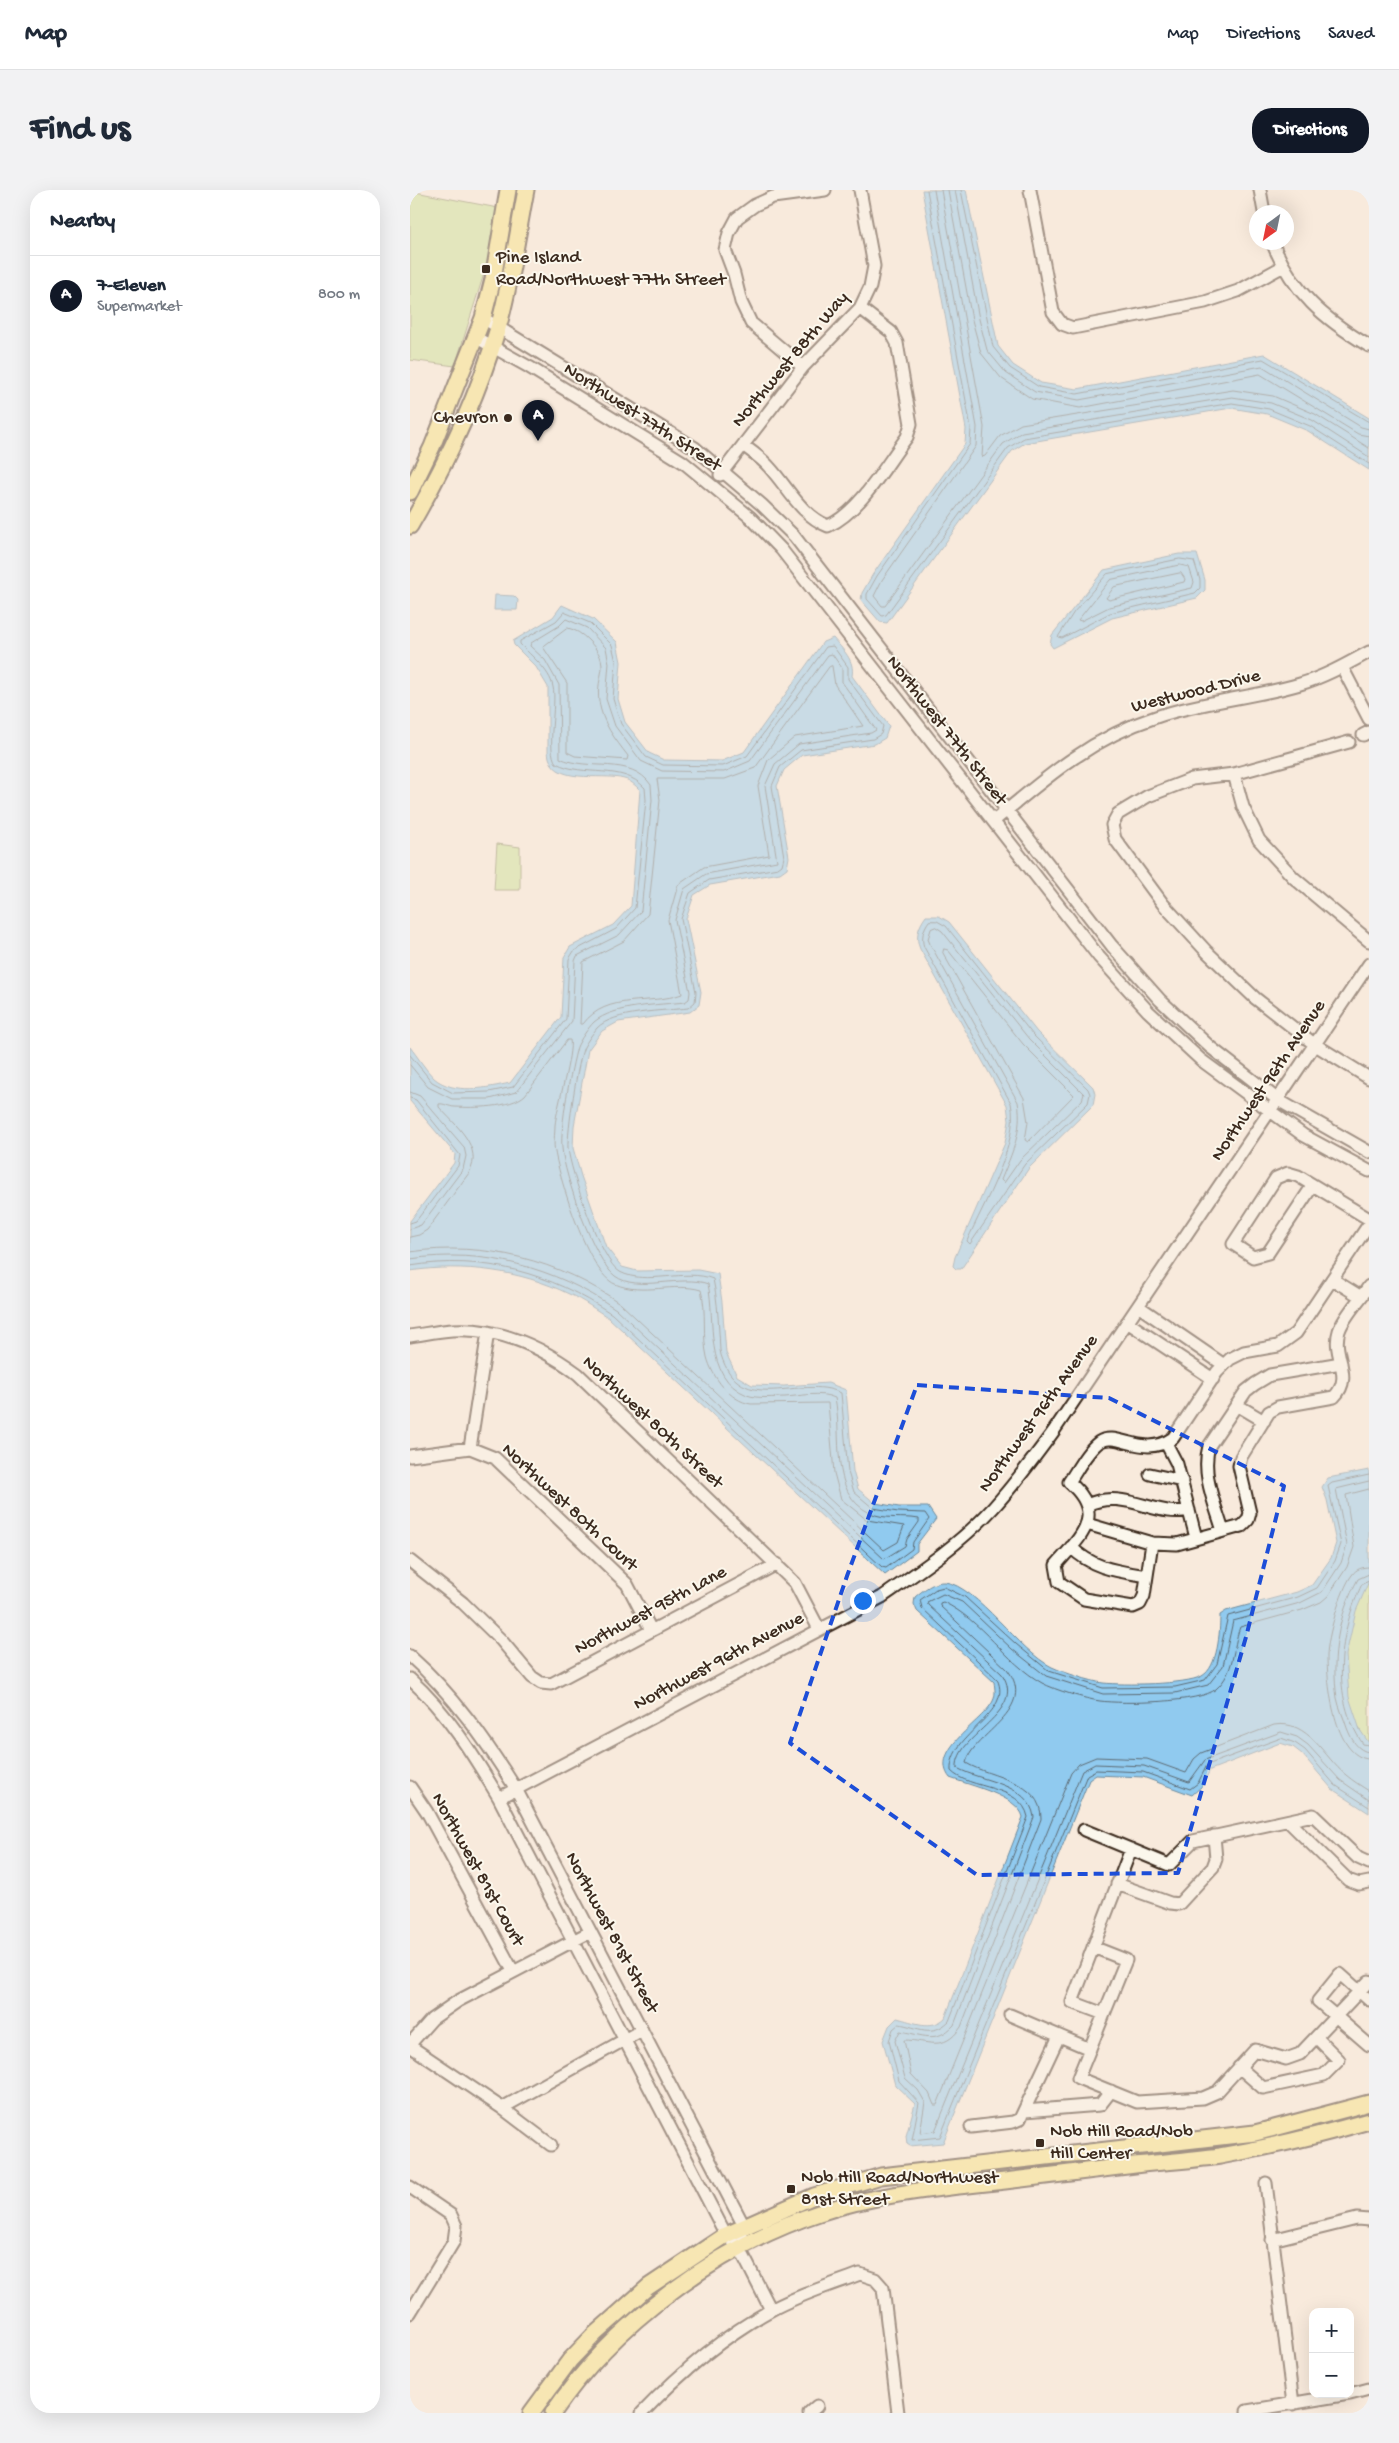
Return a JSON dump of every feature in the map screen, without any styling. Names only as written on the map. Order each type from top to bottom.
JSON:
[{"type":"main road","points":[[410,492],[432,446],[483,318],[493,278],[508,190]]},
{"type":"main road","points":[[410,526],[431,489],[492,347],[509,281],[526,190]]},
{"type":"main road","points":[[531,2413],[570,2360],[595,2334],[648,2287],[726,2235],[814,2196],[881,2176],[1255,2133],[1369,2103]]},
{"type":"main road","points":[[554,2413],[585,2371],[620,2333],[658,2302],[739,2247],[819,2213],[892,2195],[1218,2156],[1303,2140],[1369,2121]]},
{"type":"street","points":[[803,367],[751,323],[741,302],[734,274],[725,250],[729,233],[737,218],[755,205],[774,197],[825,190]]},
{"type":"street","name":"Northwest 88th Way","points":[[713,484],[803,367],[860,308],[870,287],[874,266],[860,190]]},
{"type":"street","points":[[1030,190],[1053,312],[1062,324],[1073,328],[1205,302],[1238,291],[1282,267]]},
{"type":"street","points":[[1260,190],[1263,205]]},
{"type":"street","points":[[1275,250],[1282,267],[1308,300],[1335,325],[1369,346]]},
{"type":"street","points":[[743,445],[770,467],[788,492],[814,520],[828,526],[841,520],[852,510],[907,437],[911,424],[897,343],[892,332],[860,308]]},
{"type":"street","name":"Northwest 77th Street","points":[[483,318],[695,448],[794,536],[1112,946],[1160,1000],[1210,1046],[1278,1100],[1369,1152]]},
{"type":"street","name":"Northwest 77th Street","points":[[475,337],[683,462],[713,484],[750,517],[782,549],[1100,956],[1148,1011],[1201,1060],[1270,1112],[1303,1135],[1369,1171]]},
{"type":"street","points":[[582,400],[589,383]]},
{"type":"street","name":"Westwood Drive","points":[[994,821],[1069,759],[1112,734],[1156,717],[1303,684],[1369,652]]},
{"type":"street","points":[[1342,666],[1369,719]]},
{"type":"street","points":[[1349,742],[1234,774],[1192,779],[1148,796],[1118,814],[1112,825],[1115,839],[1163,904],[1207,952],[1255,998],[1314,1044],[1369,1078]]},
{"type":"street","points":[[1234,774],[1243,808],[1259,840],[1294,878],[1339,918],[1369,941]]},
{"type":"street","name":"Northwest 96th Avenue","points":[[499,1798],[882,1597],[921,1570],[959,1540],[992,1509],[1023,1473],[1369,964]]},
{"type":"street","points":[[1313,1185],[1268,1253],[1253,1257],[1233,1244],[1276,1178],[1288,1173],[1298,1176],[1313,1185],[1369,1219]]},
{"type":"street","points":[[1152,1543],[1144,1596],[1140,1604],[1132,1607],[1084,1599],[1058,1582],[1056,1565],[1084,1531],[1087,1524],[1089,1512],[1087,1505],[1083,1497],[1069,1482],[1090,1450],[1101,1441],[1111,1439],[1150,1448],[1166,1443],[1173,1438],[1224,1364],[1244,1352],[1278,1346],[1288,1341],[1296,1333],[1369,1224]]},
{"type":"street","points":[[1332,1279],[1361,1297]]},
{"type":"street","points":[[1087,1524],[1152,1543],[1176,1544],[1242,1526],[1248,1520],[1250,1512],[1239,1466],[1241,1458],[1270,1412],[1278,1407],[1334,1397],[1344,1383],[1337,1340],[1339,1330],[1369,1286]]},
{"type":"street","points":[[1138,1306],[1224,1364]]},
{"type":"street","points":[[1127,1322],[1213,1379]]},
{"type":"street","name":"Northwest 80th Street","points":[[410,1336],[454,1330],[488,1332],[528,1343],[554,1356],[578,1374],[795,1583],[819,1629]]},
{"type":"street","points":[[470,1448],[488,1332]]},
{"type":"street","points":[[1182,1358],[1193,1343]]},
{"type":"street","points":[[1223,1531],[1206,1463],[1209,1446],[1246,1391],[1270,1375],[1341,1363]]},
{"type":"street","points":[[1237,1405],[1264,1422]]},
{"type":"street","points":[[1166,1443],[1178,1464],[1196,1538]]},
{"type":"street","name":"Northwest 80th Court","points":[[410,1456],[470,1448],[495,1458],[627,1584],[651,1630]]},
{"type":"street","points":[[1150,1474],[1182,1480]]},
{"type":"street","points":[[1087,1505],[1100,1499],[1111,1498],[1171,1510],[1189,1510]]},
{"type":"street","points":[[1071,1547],[1078,1554],[1100,1568],[1147,1576]]},
{"type":"street","name":"Northwest 95th Lane","points":[[410,1561],[463,1604],[501,1640],[532,1677],[541,1683],[551,1684],[776,1564]]},
{"type":"street","name":"Northwest 81st Street","points":[[410,1656],[459,1705],[487,1742],[516,1789],[744,2226]]},
{"type":"street","name":"Northwest 81st Street","points":[[410,1679],[446,1718],[471,1751],[499,1798],[726,2235],[739,2247],[771,2310]]},
{"type":"street","name":"Northwest 81st Court","points":[[410,1787],[427,1812],[513,1971]]},
{"type":"street","points":[[1084,1830],[1169,1865],[1193,1841],[1313,1815],[1358,1858],[1369,1863]]},
{"type":"street","points":[[1288,1821],[1348,1880],[1359,1884],[1369,1882]]},
{"type":"street","points":[[1117,1884],[1170,1904],[1179,1904],[1213,1867],[1216,1859],[1214,1836]]},
{"type":"street","points":[[1104,2014],[1072,2002],[1131,1849]]},
{"type":"street","points":[[550,2145],[502,2108],[410,2045],[438,2014],[458,2001],[590,1932]]},
{"type":"street","points":[[1093,1947],[1126,1960],[1078,2078],[1137,2102],[1203,2098],[1217,2092],[1255,2050],[1286,2059],[1300,2054],[1369,1981]]},
{"type":"street","points":[[1369,2000],[1340,1974],[1318,2001],[1369,2045]]},
{"type":"street","points":[[1010,2015],[1090,2049]]},
{"type":"street","points":[[502,2108],[642,2030]]},
{"type":"street","points":[[971,2127],[1013,2122],[1020,2119],[1059,2036]]},
{"type":"street","points":[[1239,2067],[1263,2088],[1324,2075],[1339,2060],[1316,2038]]},
{"type":"street","points":[[1025,2111],[1100,2105],[1111,2091]]},
{"type":"street","points":[[1266,2183],[1293,2404]]},
{"type":"street","points":[[410,2187],[451,2215],[456,2226],[454,2241],[410,2313]]},
{"type":"street","points":[[1272,2240],[1358,2219],[1369,2220]]},
{"type":"street","points":[[739,2247],[744,2226]]},
{"type":"street","points":[[642,2413],[673,2380],[718,2345],[771,2310],[860,2274],[875,2279],[883,2288],[898,2413]]},
{"type":"street","points":[[1354,2393],[1369,2389]]},
{"type":"street","points":[[1247,2412],[1327,2398]]},
{"type":"highlighted area","points":[[917,1385],[1109,1398],[1284,1486],[1246,1637],[1178,1873],[977,1875],[790,1743],[847,1576]]},
{"type":"green space","points":[[410,191],[498,208],[487,264],[455,366],[410,360]]},
{"type":"green space","points":[[497,844],[520,847],[520,890],[494,890]]},
{"type":"green space","points":[[1369,1569],[1369,1750],[1341,1687],[1347,1615]]},
{"type":"water","points":[[922,190],[966,190],[998,346],[1013,365],[1041,383],[1077,389],[1264,354],[1369,418],[1369,470],[1308,431],[1267,414],[1231,408],[1025,443],[1012,451],[887,623],[880,622],[861,600],[862,593],[873,574],[965,444],[966,429]]},
{"type":"water","points":[[1179,554],[1197,554],[1205,580],[1205,590],[1197,598],[1112,618],[1053,648],[1050,644],[1052,635],[1104,570]]},
{"type":"water","points":[[495,595],[514,596],[518,600],[517,610],[494,610]]},
{"type":"water","points":[[562,605],[593,619],[617,642],[621,662],[618,699],[625,722],[649,753],[664,760],[722,761],[744,752],[823,642],[833,638],[850,660],[852,676],[889,726],[885,738],[875,744],[802,755],[784,770],[777,786],[789,857],[787,868],[780,873],[710,885],[694,895],[686,919],[701,992],[699,1005],[690,1012],[618,1022],[602,1031],[588,1050],[574,1126],[573,1148],[606,1247],[622,1267],[637,1271],[698,1270],[718,1274],[726,1353],[737,1376],[752,1385],[784,1386],[828,1383],[846,1390],[853,1471],[858,1489],[875,1503],[899,1507],[928,1507],[936,1519],[917,1544],[917,1551],[885,1575],[609,1318],[589,1305],[574,1296],[531,1279],[491,1270],[450,1268],[410,1271],[410,1221],[454,1163],[455,1154],[410,1101],[410,1047],[434,1078],[451,1087],[471,1089],[510,1083],[561,1017],[564,957],[570,947],[613,925],[631,906],[640,790],[624,779],[567,774],[558,770],[551,763],[548,752],[548,687],[536,667],[514,645],[513,641],[553,617]]},
{"type":"water","points":[[926,916],[939,916],[949,922],[1037,1032],[1093,1087],[1095,1094],[1093,1105],[1029,1168],[961,1269],[956,1269],[953,1266],[955,1257],[1005,1143],[1009,1121],[1007,1105],[920,949],[918,932]]},
{"type":"water","points":[[1369,1470],[1369,1581],[1356,1611],[1346,1655],[1349,1697],[1360,1730],[1369,1743],[1369,1813],[1332,1789],[1302,1754],[1293,1747],[1280,1743],[1210,1770],[1202,1786],[1192,1795],[1143,1777],[1096,1775],[1089,1780],[943,2143],[910,2146],[907,2144],[906,2136],[915,2104],[895,2085],[883,2041],[889,2026],[897,2018],[928,2025],[940,2022],[945,2018],[1023,1817],[1012,1803],[1003,1797],[950,1778],[945,1768],[946,1757],[951,1747],[993,1701],[995,1694],[994,1682],[917,1611],[914,1604],[915,1597],[937,1583],[945,1582],[957,1586],[971,1595],[1040,1659],[1052,1667],[1085,1679],[1103,1683],[1154,1684],[1194,1679],[1202,1676],[1212,1665],[1217,1648],[1220,1615],[1226,1611],[1297,1592],[1312,1585],[1331,1558],[1336,1543],[1327,1500],[1322,1487],[1328,1478]]},
{"type":"place","name":"Pine Island Road/Northwest 77th Street","points":[[486,269]]},
{"type":"place","name":"Chevron","points":[[508,418]]},
{"type":"place","name":"7-Eleven","points":[[538,441]]},
{"type":"place","name":"Nob Hill Road/Nob Hill Center","points":[[1040,2143]]},
{"type":"place","name":"Nob Hill Road/Northwest 81st Street","points":[[791,2189]]}]
